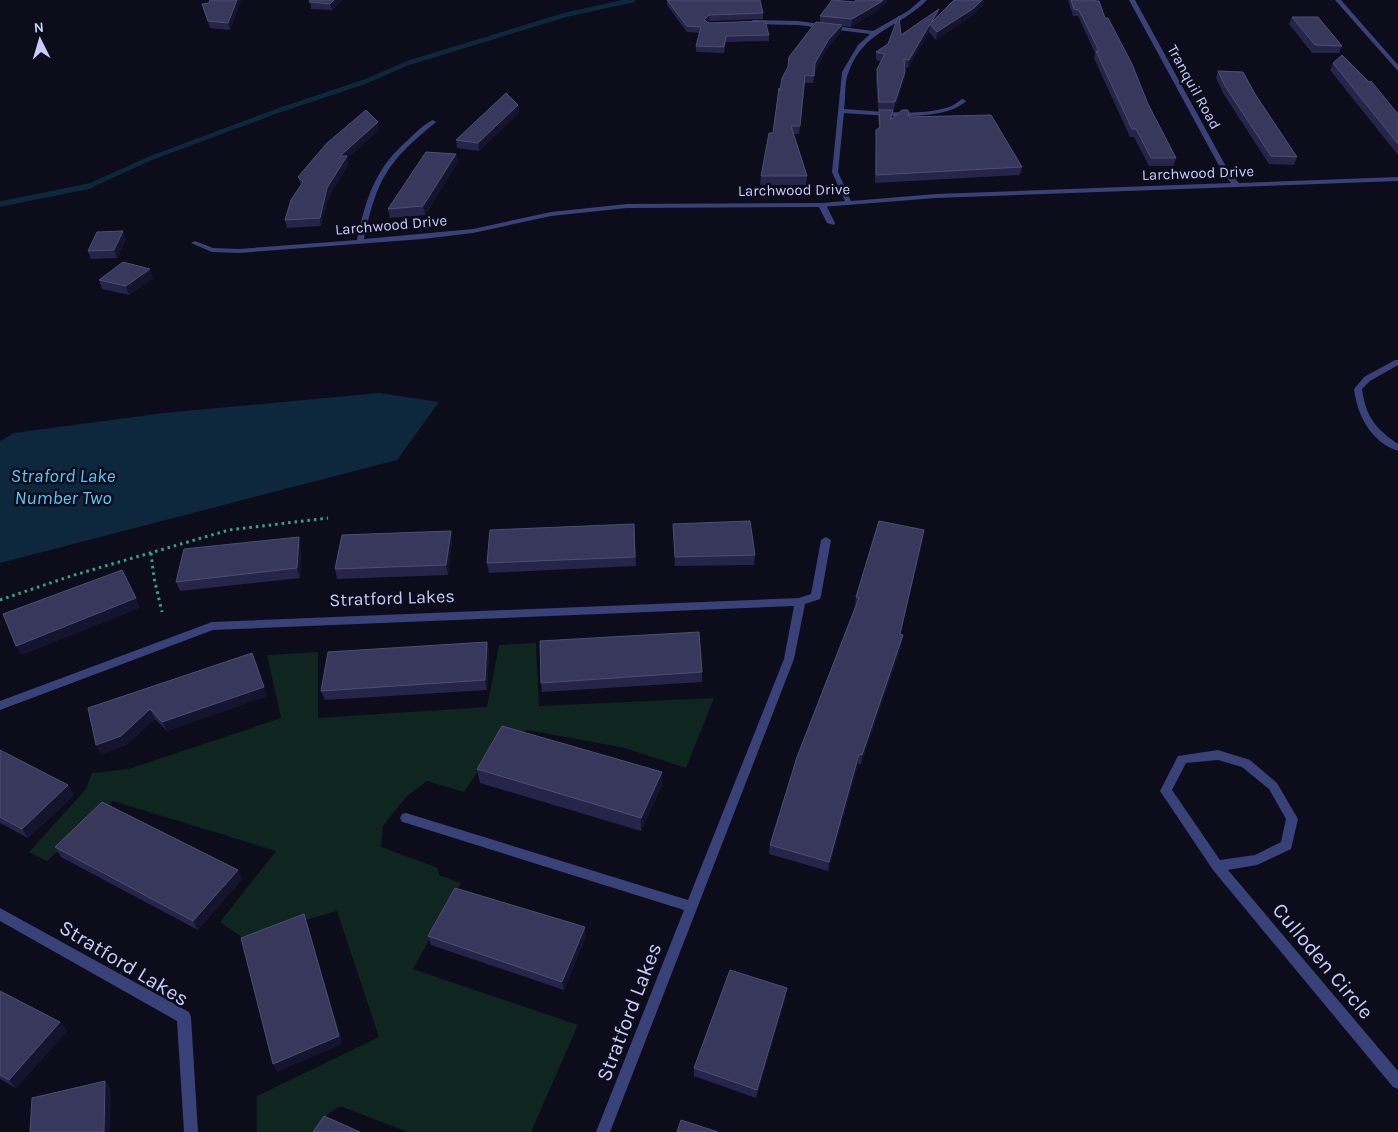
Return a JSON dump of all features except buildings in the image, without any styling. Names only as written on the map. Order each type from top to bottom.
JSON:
[{"type":"street","points":[[849,203],[835,172],[845,72],[860,46],[874,34],[910,12],[924,0]]},
{"type":"street","name":"Tranquil Road","points":[[1132,0],[1226,173],[1237,185]]},
{"type":"street","points":[[1338,0],[1398,69]]},
{"type":"street","points":[[749,22],[798,23],[874,34]]},
{"type":"street","points":[[841,111],[943,112],[953,109],[963,102]]},
{"type":"street","points":[[360,242],[367,210],[378,180],[400,150],[433,122]]},
{"type":"street","name":"Larchwood Drive","points":[[195,243],[212,250],[239,251],[360,242],[473,231],[551,214],[598,208],[668,205],[822,205],[944,196],[1398,179]]},
{"type":"street","points":[[822,205],[831,223]]},
{"type":"street","points":[[1398,362],[1367,379],[1358,389],[1364,418],[1378,435],[1398,448]]},
{"type":"street","points":[[800,602],[816,596],[826,540]]},
{"type":"street","name":"Stratford Lakes","points":[[0,706],[212,626],[800,602],[789,659],[604,1132]]},
{"type":"street","name":"Culloden Circle","points":[[1217,866],[1257,860],[1287,845],[1292,819],[1273,786],[1246,762],[1218,755],[1182,759],[1166,791],[1217,866],[1398,1082]]},
{"type":"street","points":[[406,818],[692,907]]},
{"type":"street","name":"Stratford Lakes","points":[[0,914],[184,1017],[191,1132]]},
{"type":"path","points":[[0,600],[72,576],[229,530],[328,518]]},
{"type":"path","points":[[151,553],[154,578],[162,612]]},
{"type":"green space","points":[[536,643],[539,706],[714,698],[686,768],[625,748],[528,730],[499,740],[464,792],[427,781],[406,797],[383,826],[381,847],[438,868],[439,875],[461,883],[413,969],[578,1025],[531,1132],[408,1132],[340,1106],[328,1114],[313,1132],[257,1132],[257,1096],[379,1037],[337,911],[243,938],[220,922],[276,851],[113,801],[47,861],[29,852],[86,789],[92,773],[129,769],[281,718],[267,655],[318,652],[318,718],[487,707],[499,645]]},
{"type":"water","name":"Straford Lake Number Two","points":[[379,393],[439,402],[397,460],[0,563],[0,441],[14,433],[164,413]]},
{"type":"waterway","points":[[89,186],[151,158],[280,110],[364,82],[408,63],[565,15],[633,0]]},
{"type":"waterway","points":[[0,204],[89,186]]}]
